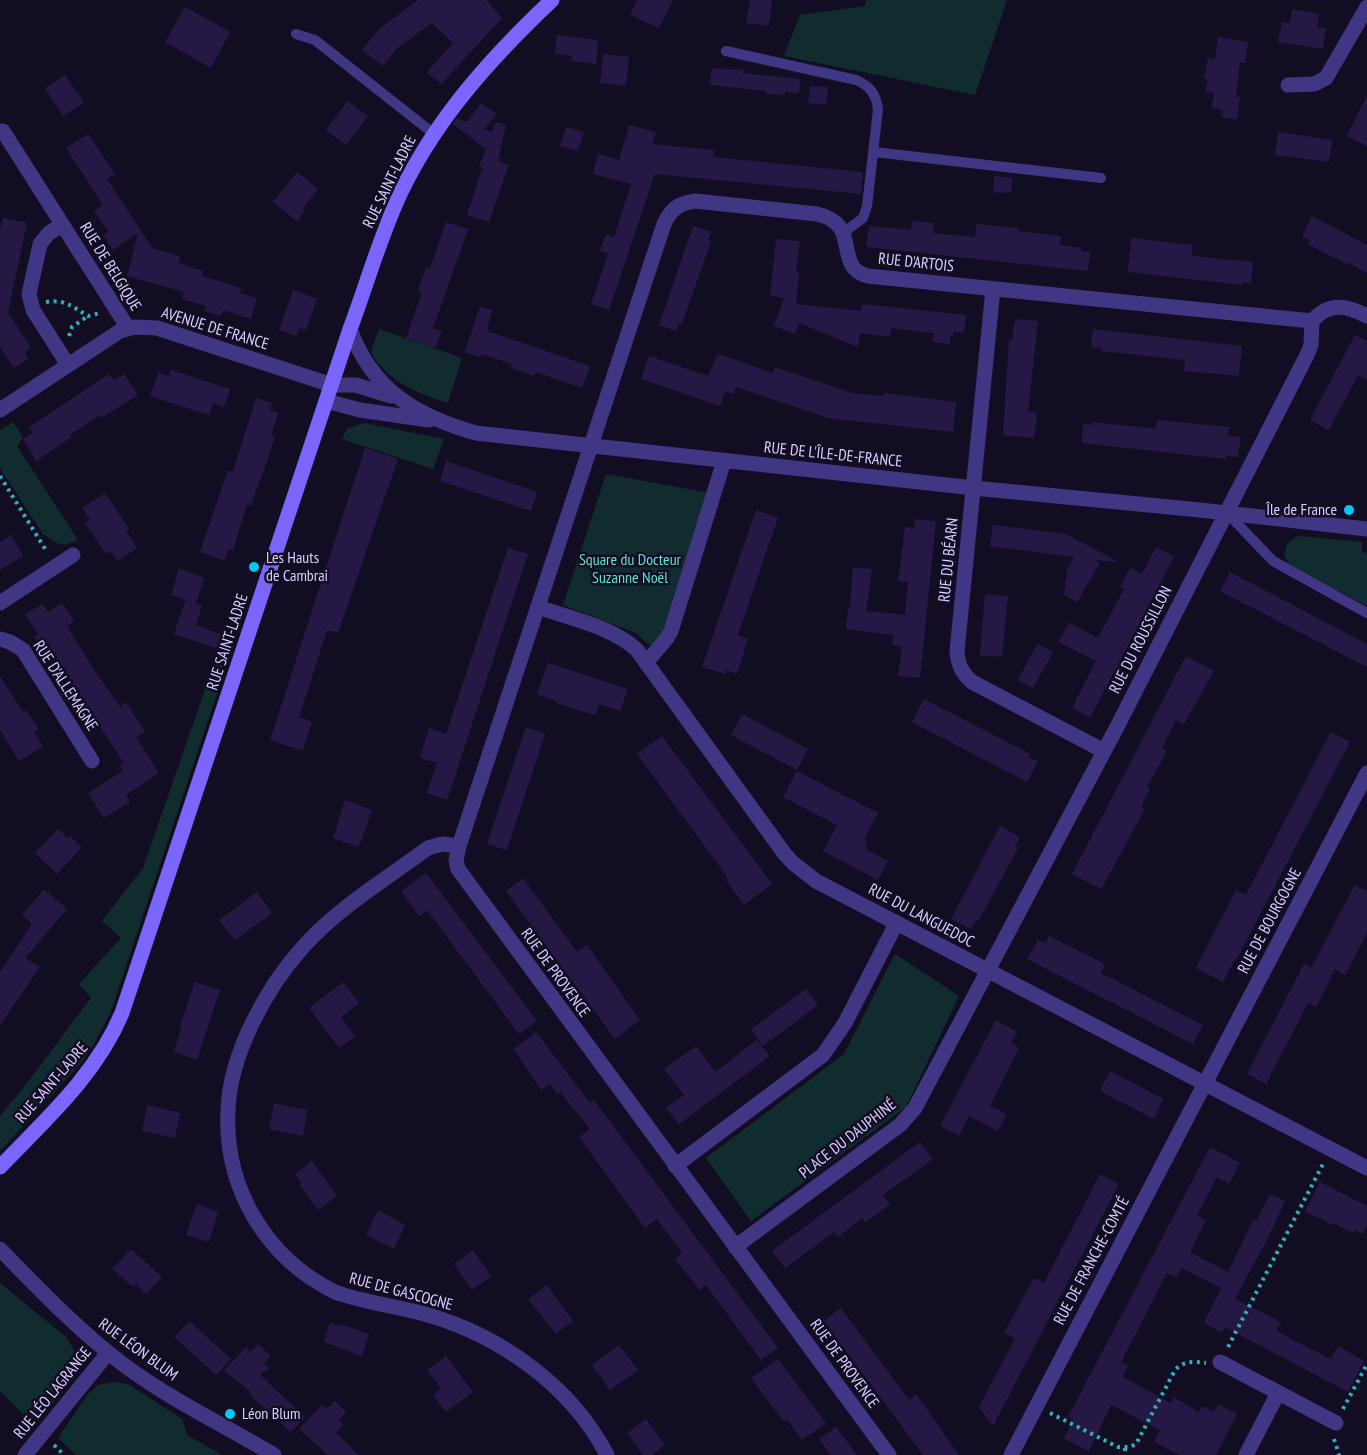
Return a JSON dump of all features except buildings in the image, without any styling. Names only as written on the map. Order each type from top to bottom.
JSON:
[{"type":"street","name":"RUE SAINT-LADRE","points":[[0,1167],[86,1074],[107,1046],[122,1013],[350,329],[392,212],[412,171],[434,134],[471,83],[552,0]]},
{"type":"street","points":[[1288,85],[1314,84],[1326,78],[1367,7]]},
{"type":"street","name":"RUE DE BELGIQUE","points":[[3,131],[128,328]]},
{"type":"street","points":[[592,447],[664,224],[673,209],[679,204],[695,201],[817,214],[833,219],[843,233]]},
{"type":"street","name":"RUE DE BELGIQUE","points":[[30,304],[30,285],[40,244],[49,233],[62,225]]},
{"type":"street","name":"RUE D'ARTOIS","points":[[843,233],[852,266],[862,275],[1312,321]]},
{"type":"street","name":"RUE DU BÉARN","points":[[993,289],[957,651],[961,670],[972,682],[1104,751]]},
{"type":"street","points":[[30,304],[67,363]]},
{"type":"street","points":[[1312,321],[1320,312],[1337,307],[1354,310],[1367,316]]},
{"type":"street","name":"RUE DU ROUSSILLON","points":[[987,971],[1104,751],[1307,355],[1311,345],[1312,321]]},
{"type":"street","points":[[0,410],[67,363],[128,328]]},
{"type":"street","name":"AVENUE DE FRANCE","points":[[128,328],[157,328],[332,385]]},
{"type":"street","name":"RUE DE L'ÎLE-DE-FRANCE","points":[[350,329],[367,366],[381,382],[402,400],[438,421]]},
{"type":"street","name":"RUE DE L'ÎLE-DE-FRANCE","points":[[332,385],[356,385],[402,400]]},
{"type":"street","name":"RUE DE L'ÎLE-DE-FRANCE","points":[[326,401],[360,410],[438,421],[490,435],[1367,528]]},
{"type":"street","name":"RUE DE PROVENCE","points":[[592,447],[459,846],[456,860],[458,870],[889,1455]]},
{"type":"street","points":[[646,663],[668,638],[671,631],[724,461]]},
{"type":"street","points":[[0,603],[73,555]]},
{"type":"street","name":"RUE DU LANGUEDOC","points":[[538,607],[619,636],[629,642],[793,863],[816,881],[1367,1168]]},
{"type":"street","name":"RUE D'ALLEMAGNE","points":[[0,639],[22,650],[92,761]]},
{"type":"street","name":"RUE DE BOURGOGNE","points":[[1205,1085],[1367,773]]},
{"type":"street","name":"RUE DE GASCOGNE","points":[[459,846],[442,844],[428,848],[327,923],[303,946],[280,975],[252,1026],[236,1067],[228,1109],[232,1162],[243,1198],[259,1228],[280,1254],[300,1271],[321,1286],[348,1297],[419,1312],[446,1321],[514,1356],[546,1379],[571,1403],[592,1430],[607,1455]]},
{"type":"street","points":[[675,1166],[823,1055],[845,1023],[896,924]]},
{"type":"street","name":"PLACE DU DAUPHINÉ","points":[[735,1247],[908,1117],[920,1099],[987,971]]},
{"type":"street","name":"RUE DE FRANCHE-COMTÉ","points":[[1011,1455],[1205,1085]]},
{"type":"street","name":"RUE LÉON BLUM","points":[[0,1249],[73,1323],[108,1353],[170,1396],[274,1455]]},
{"type":"street","name":"RUE LÉO LAGRANGE","points":[[25,1455],[108,1353]]},
{"type":"street","points":[[1220,1362],[1336,1424]]},
{"type":"street","points":[[1246,1455],[1278,1393]]},
{"type":"lane","points":[[296,34],[315,40],[434,134]]},
{"type":"lane","points":[[726,51],[856,80],[874,94],[878,109],[866,213],[863,219],[843,233]]},
{"type":"lane","points":[[874,152],[1101,178]]},
{"type":"lane","points":[[1227,513],[1273,561],[1367,613]]},
{"type":"path","points":[[30,304],[62,301],[77,307],[88,316]]},
{"type":"path","points":[[67,363],[70,330],[88,316],[115,308]]},
{"type":"path","points":[[0,476],[56,566]]},
{"type":"path","points":[[1036,1406],[1115,1446],[1125,1448],[1136,1444],[1175,1370],[1181,1364],[1220,1362],[1331,1149]]},
{"type":"path","points":[[1336,1424],[1367,1364]]},
{"type":"path","points":[[1125,1448],[1125,1455]]},
{"type":"green space","points":[[866,0],[1007,0],[975,95],[784,56],[800,15],[865,6]]},
{"type":"green space","points":[[379,329],[462,358],[448,403],[415,391],[385,371],[371,352]]},
{"type":"green space","points":[[13,422],[23,437],[17,446],[78,540],[65,545],[43,534],[0,468],[0,430]]},
{"type":"green space","points":[[364,423],[444,439],[433,469],[342,439],[347,429]]},
{"type":"green space","name":"Square du Docteur Suzanne Noël","points":[[606,474],[710,493],[665,634],[650,646],[636,633],[563,605]]},
{"type":"green space","points":[[1297,536],[1362,542],[1362,552],[1367,553],[1367,606],[1289,565],[1284,554],[1287,544]]},
{"type":"green space","points":[[216,658],[228,661],[111,1011],[81,1063],[0,1151],[0,1116],[91,998],[79,984],[121,938],[102,921],[143,868]]},
{"type":"green space","points":[[895,954],[959,996],[906,1107],[751,1221],[706,1158],[844,1054]]},
{"type":"green space","points":[[0,1283],[66,1337],[76,1356],[77,1364],[72,1378],[36,1423],[24,1415],[0,1391]]},
{"type":"green space","points":[[114,1382],[128,1384],[182,1419],[187,1435],[222,1455],[76,1455],[58,1438],[88,1394],[98,1385]]},
{"type":"place","name":"Île de France","points":[[1349,510]]},
{"type":"place","name":"Les Hauts de Cambrai","points":[[254,567]]},
{"type":"place","name":"Léon Blum","points":[[230,1414]]}]
